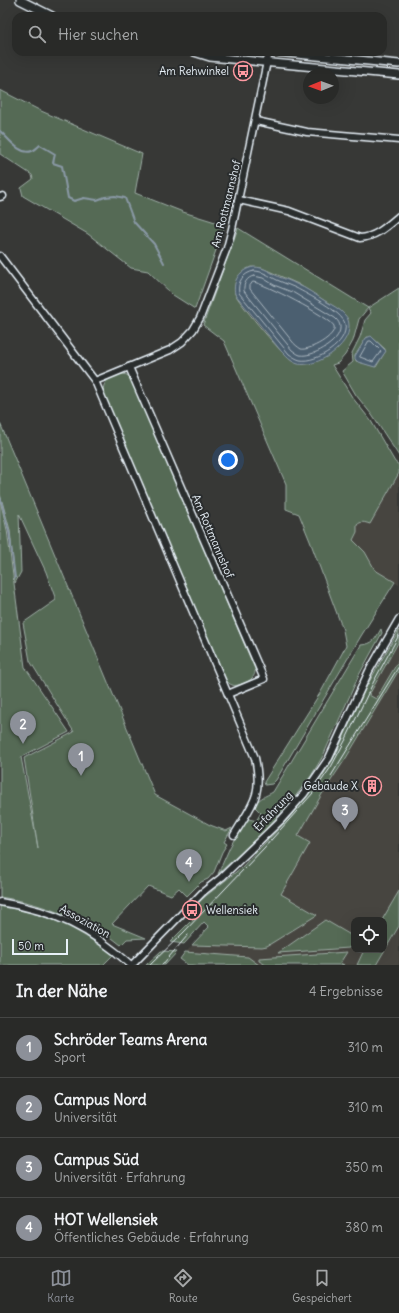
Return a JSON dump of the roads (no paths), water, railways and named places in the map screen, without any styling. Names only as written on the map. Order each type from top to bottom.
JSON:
[{"type":"street","points":[[20,0],[44,12]]},
{"type":"street","points":[[207,56],[399,75]]},
{"type":"street","name":"Am Rottmannshof","points":[[95,382],[170,350],[182,342],[193,330],[200,318],[227,248],[256,121],[268,56]]},
{"type":"street","points":[[317,56],[399,64]]},
{"type":"street","points":[[256,121],[307,132],[399,140]]},
{"type":"street","points":[[239,200],[289,211],[360,238],[368,238],[380,232],[399,216]]},
{"type":"street","points":[[0,256],[95,382],[255,758],[258,775],[257,794],[251,813],[234,835]]},
{"type":"street","name":"Am Rottmannshof","points":[[129,367],[264,679],[228,694]]},
{"type":"street","name":"Erfahrung","points":[[131,965],[203,892],[222,877],[277,824],[304,794],[329,758],[369,671],[399,620]]},
{"type":"street","name":"Assoziation","points":[[0,902],[37,909],[70,922],[103,941],[131,965]]},
{"type":"water","points":[[254,267],[264,269],[290,281],[336,307],[343,313],[349,322],[348,334],[338,348],[323,359],[314,363],[298,364],[287,357],[235,294],[234,289],[238,276],[245,270]]},
{"type":"water","points":[[371,336],[386,351],[375,367],[358,362],[355,359],[355,356],[366,338]]},
{"type":"waterway","points":[[0,131],[14,146],[23,151],[32,151],[40,145],[55,154],[53,163],[62,166],[68,198],[74,201],[84,198],[97,200],[115,196],[125,198],[134,222],[154,244],[164,263]]},
{"type":"waterway","points":[[0,497],[9,531],[15,578]]},
{"type":"tram line","points":[[150,965],[184,932],[264,848],[313,793],[331,767],[399,635]]},
{"type":"tram line","points":[[331,776],[399,666]]},
{"type":"tram line","points":[[162,965],[188,935]]},
{"type":"place","name":"Am Rehwinkel","points":[[243,71]]},
{"type":"place","name":"Campus Nord","points":[[23,744]]},
{"type":"place","name":"Schröder Teams Arena","points":[[81,776]]},
{"type":"place","name":"Gebäude X","points":[[372,786]]},
{"type":"place","name":"Campus Süd","points":[[345,830]]},
{"type":"place","name":"HOT Wellensiek","points":[[189,882]]},
{"type":"place","name":"Wellensiek","points":[[192,910]]}]
